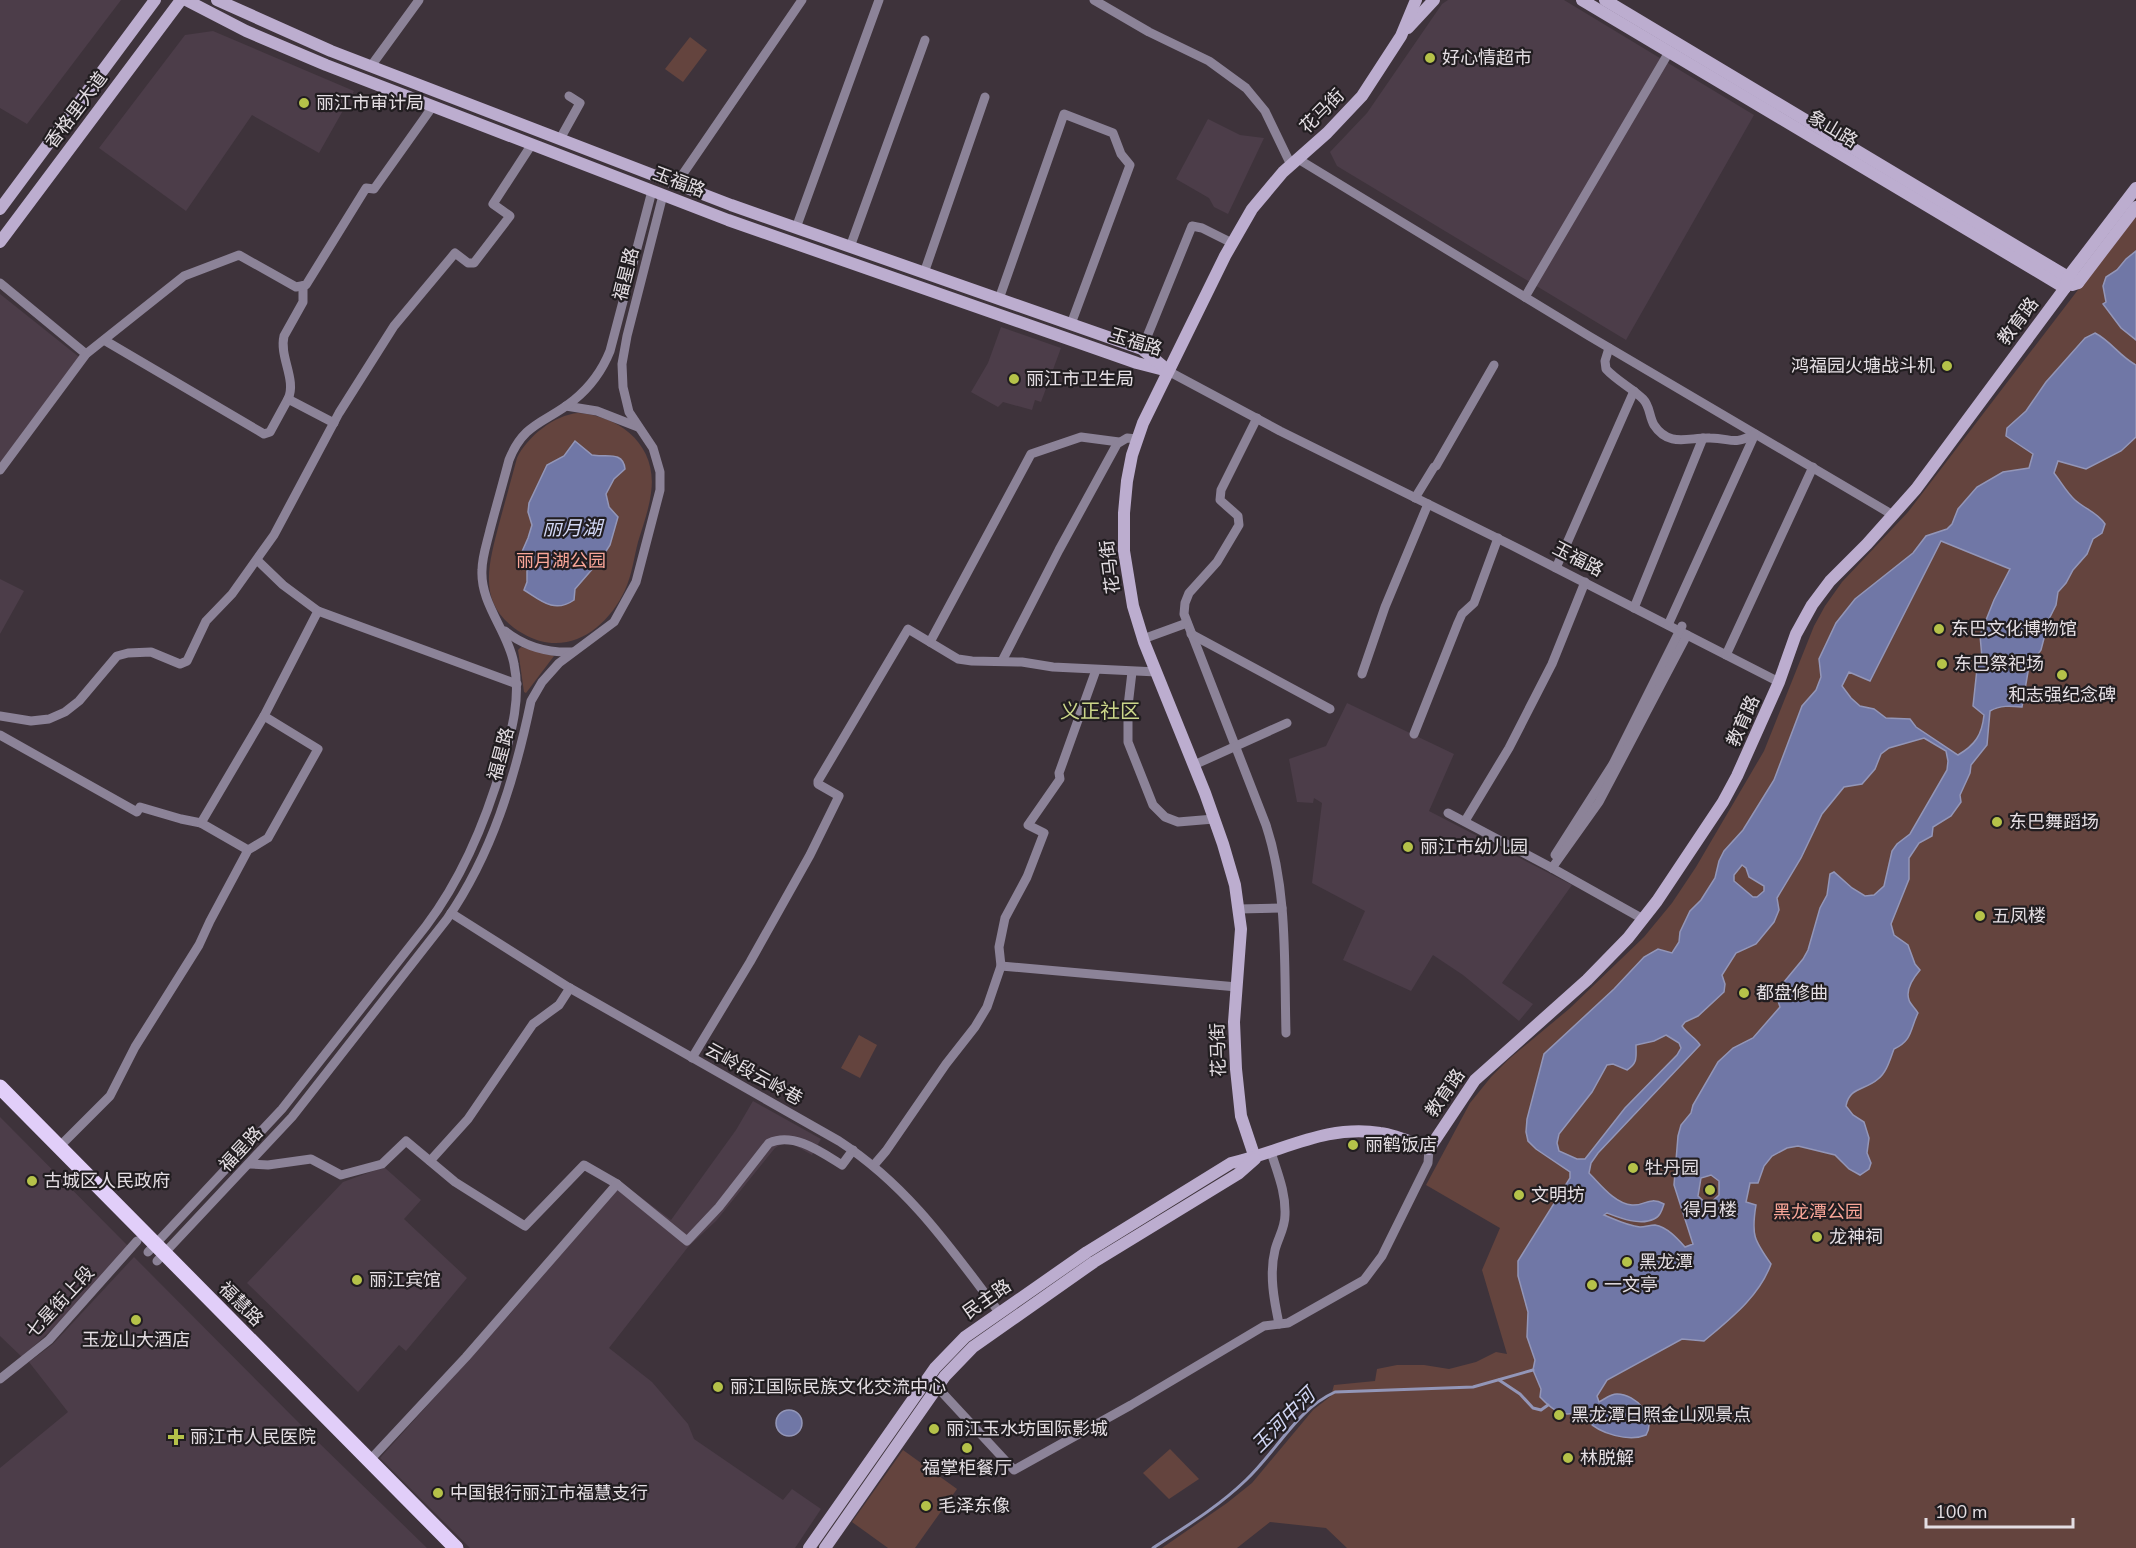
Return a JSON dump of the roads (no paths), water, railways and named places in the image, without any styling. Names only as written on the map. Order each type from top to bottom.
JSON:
[{"type":"main road","name":"香格里大道","points":[[0,209],[155,0]]},
{"type":"main road","name":"香格里大道","points":[[0,242],[181,0]]},
{"type":"main road","name":"玉福路","points":[[186,0],[286,48],[728,220],[1137,363],[1168,371]]},
{"type":"main road","name":"玉福路","points":[[218,0],[292,35],[676,184],[1142,349],[1168,371]]},
{"type":"main road","name":"花马街","points":[[1401,36],[1416,0]]},
{"type":"main road","name":"花马街","points":[[1255,1158],[1241,1116],[1234,1022],[1241,929],[1239,909],[1229,864],[1214,819],[1143,639],[1129,588],[1124,551],[1127,481],[1137,439],[1168,371],[1232,243],[1261,197],[1294,162],[1348,112],[1374,78],[1401,36],[1434,0]]},
{"type":"main road","name":"象山路","points":[[1582,0],[2071,283]]},
{"type":"main road","name":"象山路","points":[[1605,0],[2071,283]]},
{"type":"main road","name":"教育路","points":[[1429,1149],[1475,1080],[1611,956],[1670,883],[1723,802],[1749,753],[1779,682],[1796,634],[1812,605],[1830,581],[1916,489],[2071,283],[2136,188]]},
{"type":"main road","name":"教育路","points":[[2071,283],[2136,207]]},
{"type":"main road","name":"福慧路","points":[[0,1087],[59,1147],[152,1251],[441,1548]]},
{"type":"main road","name":"福慧路","points":[[0,1101],[456,1548]]},
{"type":"main road","name":"民主路","points":[[809,1548],[935,1368],[965,1337],[1088,1252],[1231,1163],[1255,1158],[1317,1136],[1359,1131],[1383,1133],[1429,1149]]},
{"type":"main road","name":"民主路","points":[[825,1548],[937,1387],[954,1365],[982,1339],[1094,1262],[1238,1174],[1255,1158]]},
{"type":"street","points":[[371,66],[419,0]]},
{"type":"street","points":[[676,184],[802,0]]},
{"type":"street","points":[[796,228],[879,0]]},
{"type":"street","points":[[1094,0],[1149,32],[1209,61],[1246,88],[1265,111],[1294,162],[1893,515]]},
{"type":"street","points":[[850,247],[926,40]]},
{"type":"street","points":[[1525,297],[1669,52]]},
{"type":"street","points":[[560,139],[580,103],[569,96]]},
{"type":"street","points":[[924,273],[985,97]]},
{"type":"street","points":[[0,470],[86,354],[184,276],[239,255],[296,287],[308,282],[366,188],[374,189],[433,106]]},
{"type":"street","points":[[999,299],[1064,114],[1113,133],[1121,154],[1130,165],[1071,324]]},
{"type":"street","points":[[0,716],[31,721],[49,719],[65,712],[79,701],[117,657],[128,652],[151,652],[180,664],[187,661],[206,621],[232,594],[257,560],[291,506],[334,423],[394,326],[455,253],[468,263],[474,263],[510,216],[493,204],[532,144]]},
{"type":"street","name":"福星路","points":[[152,1251],[282,1109],[426,926],[447,896],[468,859],[496,786],[514,718],[517,684],[512,652],[486,596],[482,570],[509,460],[519,440],[531,427],[566,406],[591,384],[603,368],[658,193]]},
{"type":"street","name":"福星路","points":[[152,1251],[250,1164],[292,1118],[451,913],[479,865],[502,809],[531,701],[550,672],[614,622],[636,582],[661,481],[657,456],[629,412],[625,400],[622,364],[658,193]]},
{"type":"street","points":[[1142,349],[1192,226],[1202,228],[1232,243]]},
{"type":"street","points":[[0,283],[86,354]]},
{"type":"street","points":[[104,340],[264,434],[270,432],[288,399],[291,387],[282,342],[303,302],[303,286]]},
{"type":"street","points":[[1609,348],[1605,361],[1606,369],[1645,402],[1654,424],[1668,437],[1684,441],[1703,438],[1733,442],[1755,434]]},
{"type":"street","points":[[1415,498],[1494,365]]},
{"type":"street","name":"玉福路","points":[[1168,371],[1779,682]]},
{"type":"street","points":[[1556,568],[1634,391]]},
{"type":"street","points":[[288,399],[334,423]]},
{"type":"street","points":[[566,406],[612,416],[640,429]]},
{"type":"street","points":[[1257,418],[1221,490],[1220,500],[1238,516],[1239,525],[1217,562],[1189,593],[1184,608],[1191,634],[1271,840],[1278,872],[1282,908],[1286,1033]]},
{"type":"street","points":[[1668,625],[1755,434]]},
{"type":"street","points":[[930,642],[1031,454],[1081,437],[1119,442],[1127,438],[1137,439]]},
{"type":"street","points":[[1634,608],[1703,438]]},
{"type":"street","points":[[1002,661],[1059,550],[1119,442]]},
{"type":"street","points":[[1726,655],[1813,467]]},
{"type":"street","points":[[1362,674],[1385,607],[1428,504]]},
{"type":"street","points":[[1413,734],[1462,614],[1474,603],[1498,538]]},
{"type":"street","points":[[257,560],[283,585],[318,611],[517,684]]},
{"type":"street","points":[[1465,821],[1509,748],[1552,664],[1585,582]]},
{"type":"street","points":[[201,823],[264,716],[318,611]]},
{"type":"street","points":[[1143,639],[1187,623]]},
{"type":"street","points":[[1552,863],[1612,764],[1682,626]]},
{"type":"street","points":[[692,1058],[750,963],[810,855],[839,796],[818,784],[818,781],[908,629],[958,659],[1096,670],[1156,672]]},
{"type":"street","points":[[503,630],[519,641],[539,649],[574,651]]},
{"type":"street","points":[[1191,634],[1330,709]]},
{"type":"street","points":[[1552,863],[1599,802],[1687,635]]},
{"type":"street","points":[[874,1165],[975,1027],[987,1007],[1001,966],[999,947],[1005,918],[1027,877],[1044,832],[1028,825],[1060,779],[1059,773],[1096,670]]},
{"type":"street","points":[[1132,672],[1128,706],[1128,742],[1153,805],[1165,818],[1178,822],[1214,819]]},
{"type":"street","points":[[59,1147],[110,1096],[131,1054],[199,945],[248,850],[268,838],[318,749],[264,716]]},
{"type":"street","points":[[1194,765],[1287,723]]},
{"type":"street","points":[[0,735],[137,812],[140,807],[201,823],[248,850]]},
{"type":"street","points":[[1448,813],[1552,863],[1643,919]]},
{"type":"street","points":[[1239,909],[1282,908]]},
{"type":"street","name":"云岭段云岭巷","points":[[451,913],[570,988],[853,1150],[874,1165],[903,1192],[939,1233],[999,1312]]},
{"type":"street","points":[[1001,966],[1237,987]]},
{"type":"street","points":[[430,1161],[468,1119],[533,1024],[559,1005],[570,988]]},
{"type":"street","points":[[250,1164],[268,1165],[311,1159],[342,1175],[382,1164],[406,1141],[454,1182],[525,1226],[584,1166],[618,1184],[687,1241],[719,1207],[769,1143],[780,1139],[793,1140],[842,1165],[853,1150]]},
{"type":"street","points":[[937,1387],[1014,1470],[1131,1405],[1231,1344],[1264,1326],[1288,1323],[1347,1291],[1371,1273],[1382,1256],[1428,1163],[1429,1149]]},
{"type":"street","points":[[1271,1152],[1283,1191],[1285,1208],[1284,1224],[1275,1250],[1272,1274],[1279,1323]]},
{"type":"street","points":[[369,1461],[466,1357],[618,1184]]},
{"type":"street","name":"七星街上段","points":[[0,1379],[152,1251]]},
{"type":"water","points":[[2136,251],[2136,340],[2121,328],[2103,304],[2106,302],[2103,286],[2106,277],[2117,270]]},
{"type":"water","points":[[2095,333],[2136,365],[2136,437],[2121,451],[2086,469],[2058,461],[2054,473],[2072,497],[2102,520],[2105,524],[2102,533],[2093,539],[2087,554],[2058,592],[2041,650],[2029,666],[2022,707],[2002,707],[1990,711],[1987,745],[1971,765],[1970,773],[1960,795],[1961,802],[1951,816],[1933,827],[1932,836],[1919,843],[1909,858],[1909,879],[1891,924],[1894,935],[1908,945],[1915,964],[1920,970],[1908,992],[1910,1002],[1918,1013],[1908,1038],[1894,1049],[1884,1073],[1873,1083],[1854,1092],[1846,1106],[1853,1115],[1864,1122],[1869,1138],[1867,1153],[1871,1163],[1869,1169],[1860,1175],[1849,1169],[1835,1155],[1798,1146],[1787,1148],[1772,1156],[1764,1166],[1758,1183],[1750,1183],[1746,1202],[1756,1205],[1755,1237],[1771,1264],[1759,1287],[1743,1307],[1704,1341],[1682,1339],[1607,1380],[1597,1396],[1599,1402],[1617,1394],[1637,1402],[1647,1414],[1649,1421],[1646,1435],[1631,1438],[1606,1433],[1587,1420],[1592,1412],[1585,1407],[1572,1413],[1561,1413],[1550,1407],[1540,1397],[1541,1389],[1533,1370],[1535,1360],[1527,1337],[1528,1312],[1518,1276],[1518,1261],[1570,1178],[1570,1172],[1528,1141],[1526,1132],[1527,1119],[1544,1054],[1614,989],[1644,957],[1658,949],[1672,953],[1679,942],[1680,932],[1690,911],[1701,900],[1715,878],[1724,851],[1743,830],[1774,780],[1802,706],[1816,690],[1821,677],[1819,659],[1836,623],[1855,599],[1913,553],[1926,536],[1947,529],[1952,524],[1958,509],[1977,487],[2003,472],[2029,468],[2033,454],[2006,436],[2007,428],[2026,411],[2046,382],[2085,338]],"holes":[[[1941,541],[2010,569],[1980,635],[1982,658],[1977,669],[1973,706],[1984,715],[1977,739],[1969,747],[1958,755],[1916,727],[1910,719],[1886,718],[1874,709],[1860,706],[1842,686],[1849,672],[1870,681]],[[1924,738],[1946,751],[1947,770],[1910,834],[1892,851],[1884,886],[1874,895],[1865,896],[1834,872],[1830,874],[1827,895],[1820,908],[1808,950],[1779,988],[1780,1007],[1753,1038],[1733,1048],[1718,1062],[1693,1105],[1691,1113],[1681,1125],[1674,1185],[1693,1244],[1685,1247],[1672,1233],[1659,1226],[1636,1226],[1604,1215],[1607,1213],[1643,1222],[1656,1218],[1660,1213],[1664,1204],[1659,1202],[1651,1201],[1632,1205],[1614,1197],[1589,1173],[1591,1163],[1700,1045],[1682,1026],[1685,1022],[1698,1016],[1724,992],[1725,984],[1722,975],[1736,953],[1756,944],[1774,922],[1779,910],[1777,898],[1801,858],[1822,814],[1844,787],[1862,784],[1875,769],[1881,754],[1889,748]],[[1742,865],[1746,868],[1749,877],[1764,886],[1764,891],[1757,897],[1753,897],[1734,881],[1734,875]],[[1666,1035],[1679,1043],[1681,1048],[1677,1055],[1625,1108],[1585,1159],[1577,1159],[1559,1151],[1557,1143],[1559,1134],[1592,1092],[1607,1065],[1613,1064],[1627,1070],[1635,1062],[1636,1045],[1654,1041]],[[1711,1175],[1719,1181],[1719,1195],[1708,1205],[1698,1196],[1701,1178]]]},
{"type":"water","name":"丽月湖","points":[[575,441],[592,455],[613,456],[621,459],[625,469],[614,479],[606,494],[609,507],[618,517],[610,545],[575,589],[574,600],[567,604],[554,606],[524,590],[527,582],[527,568],[521,554],[532,525],[528,512],[529,503],[547,465],[564,456]]},
{"type":"water","points":[[789,1410],[798,1414],[802,1423],[798,1432],[789,1436],[780,1432],[776,1423],[780,1414]]},
{"type":"waterway","name":"玉河中河","points":[[1153,1548],[1235,1490],[1257,1469],[1309,1409],[1335,1392],[1473,1387],[1533,1370]]},
{"type":"waterway","points":[[1499,1380],[1520,1394],[1533,1408],[1541,1410],[1548,1405]]},
{"type":"place","name":"好心情超市","points":[[1430,58]]},
{"type":"place","name":"丽江市审计局","points":[[304,103]]},
{"type":"place","name":"鸿福园火塘战斗机","points":[[1947,366]]},
{"type":"place","name":"丽江市卫生局","points":[[1014,379]]},
{"type":"place","name":"东巴文化博物馆","points":[[1939,629]]},
{"type":"place","name":"东巴祭祀场","points":[[1942,664]]},
{"type":"place","name":"和志强纪念碑","points":[[2062,675]]},
{"type":"place","name":"东巴舞蹈场","points":[[1997,822]]},
{"type":"place","name":"丽江市幼儿园","points":[[1408,847]]},
{"type":"place","name":"五凤楼","points":[[1980,916]]},
{"type":"place","name":"都盘修曲","points":[[1744,993]]},
{"type":"place","name":"丽鹤饭店","points":[[1353,1145]]},
{"type":"place","name":"牡丹园","points":[[1633,1168]]},
{"type":"place","name":"古城区人民政府","points":[[32,1181]]},
{"type":"place","name":"得月楼","points":[[1710,1190]]},
{"type":"place","name":"文明坊","points":[[1519,1195]]},
{"type":"place","name":"龙神祠","points":[[1817,1237]]},
{"type":"place","name":"黑龙潭","points":[[1627,1262]]},
{"type":"place","name":"丽江宾馆","points":[[357,1280]]},
{"type":"place","name":"一文亭","points":[[1592,1285]]},
{"type":"place","name":"玉龙山大酒店","points":[[136,1320]]},
{"type":"place","name":"丽江国际民族文化交流中心","points":[[718,1387]]},
{"type":"place","name":"黑龙潭日照金山观景点","points":[[1559,1415]]},
{"type":"place","name":"丽江玉水坊国际影城","points":[[934,1429]]},
{"type":"place","name":"丽江市人民医院","points":[[176,1437]]},
{"type":"place","name":"福掌柜餐厅","points":[[967,1448]]},
{"type":"place","name":"林脱解","points":[[1568,1458]]},
{"type":"place","name":"中国银行丽江市福慧支行","points":[[438,1493]]},
{"type":"place","name":"毛泽东像","points":[[926,1506]]},
{"type":"district","name":"义正社区","points":[[1100,711]]},
{"type":"park label","name":"丽月湖公园","points":[[561,561]]},
{"type":"park label","name":"黑龙潭公园","points":[[1818,1212]]}]
